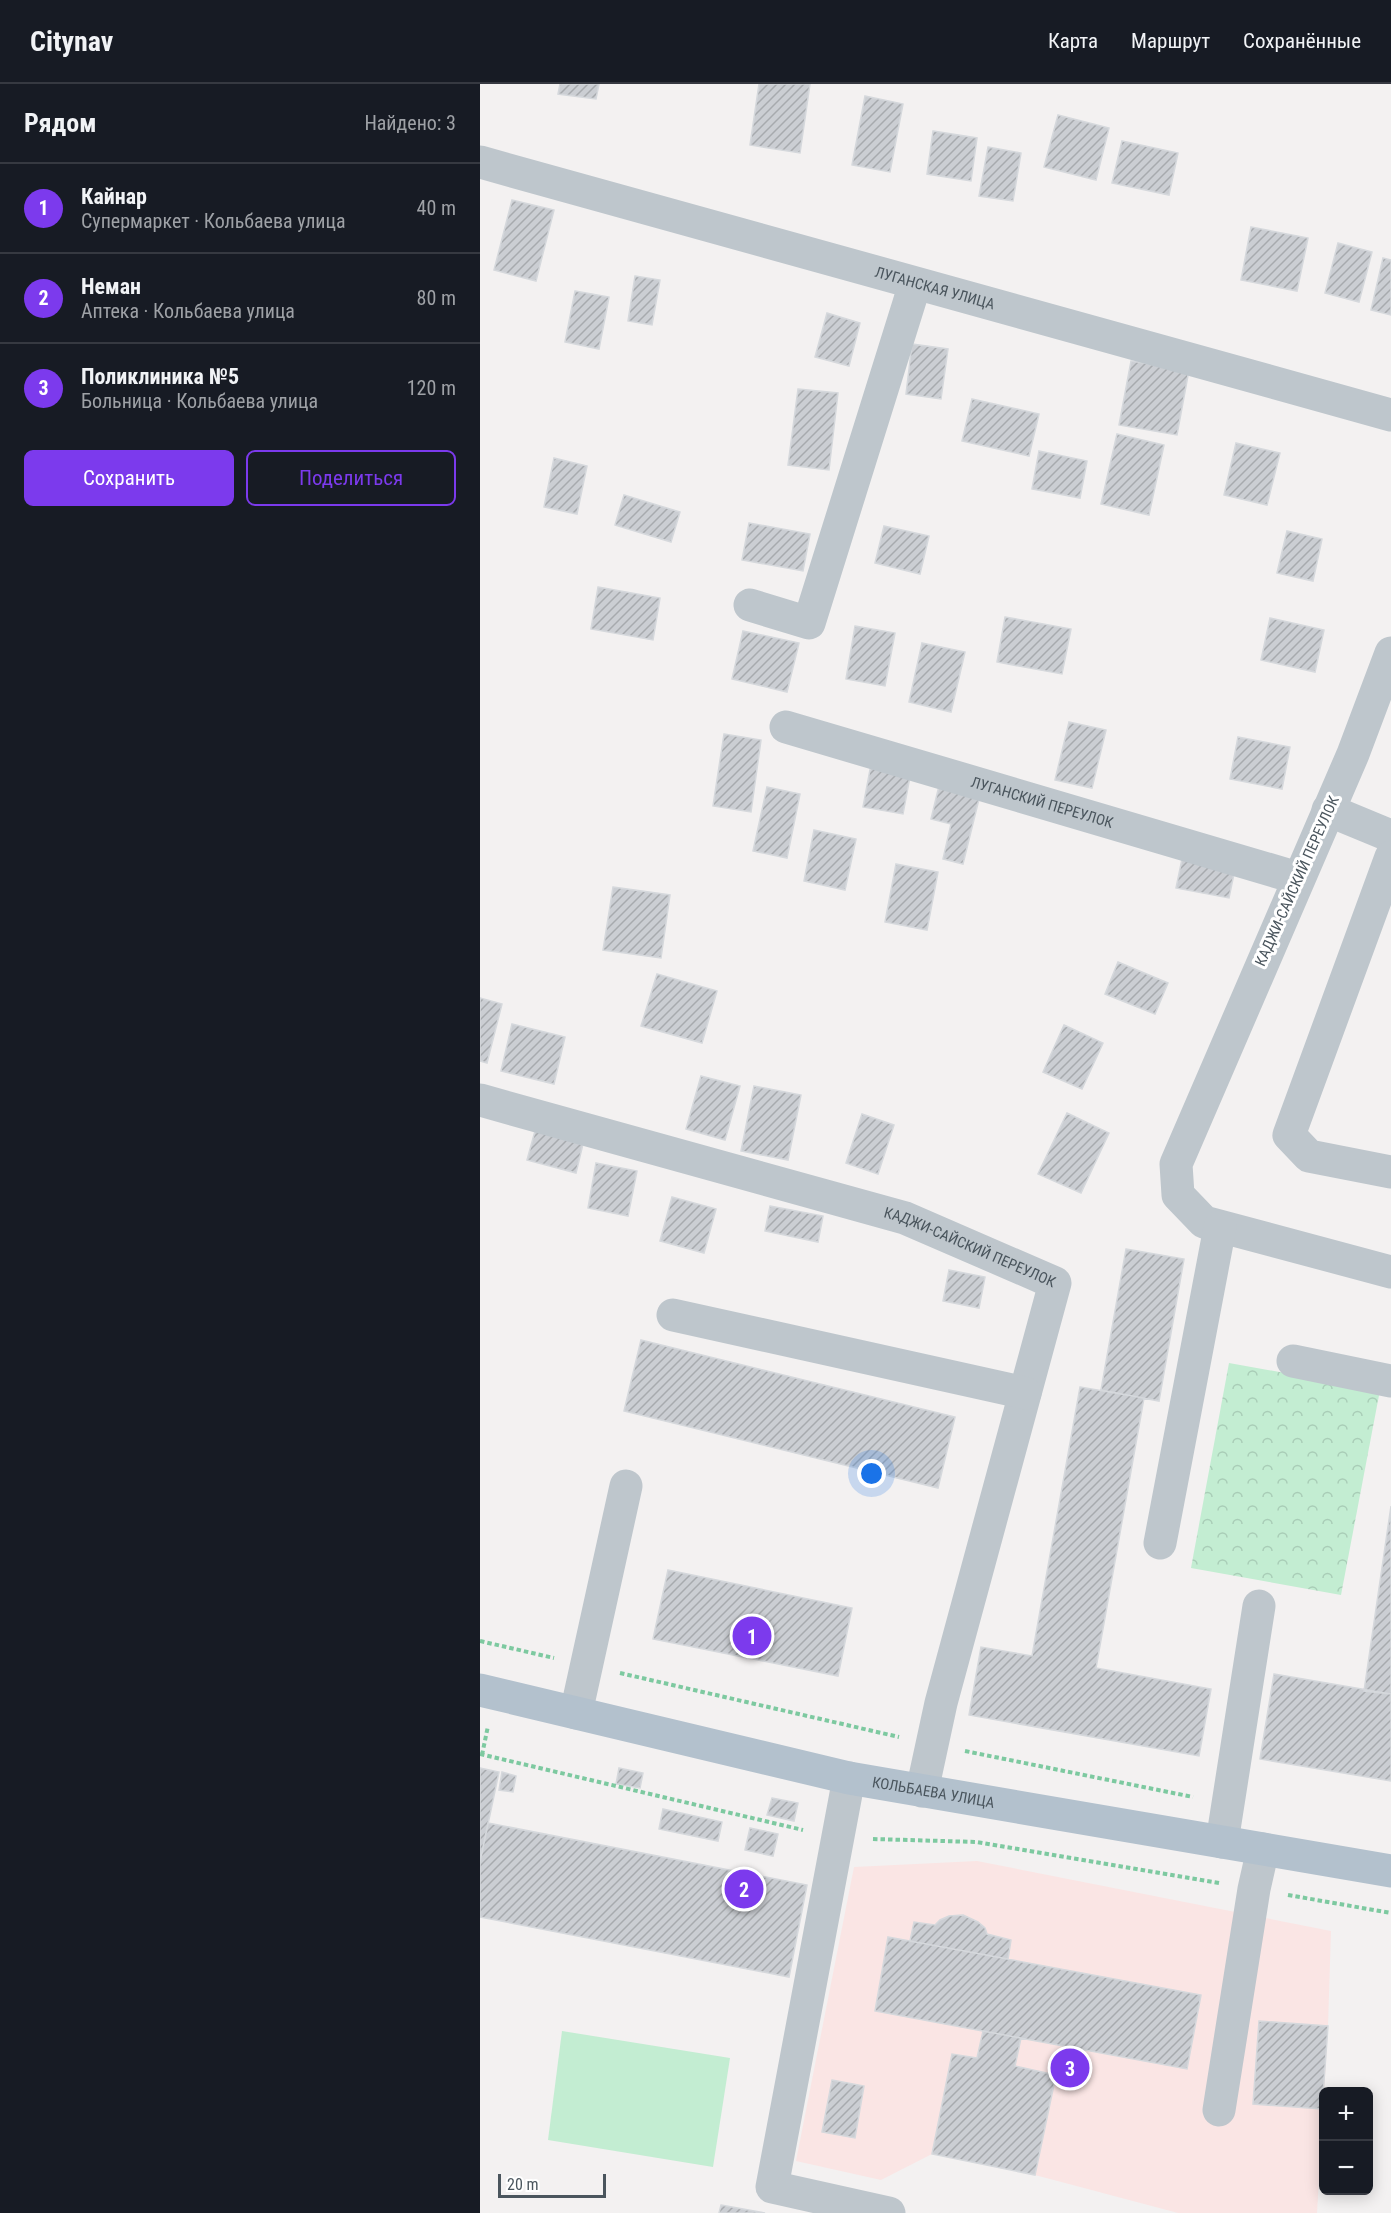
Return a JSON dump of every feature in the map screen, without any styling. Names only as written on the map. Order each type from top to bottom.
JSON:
[{"type":"main road","name":"КОЛЬБАЕВА УЛИЦА","points":[[480,1690],[849,1778],[1391,1871]]},
{"type":"street","name":"ЛУГАНСКАЯ УЛИЦА","points":[[480,162],[1391,415]]},
{"type":"street","points":[[750,604],[809,623],[915,284]]},
{"type":"street","name":"КАДЖИ-САЙСКИЙ ПЕРЕУЛОК","points":[[1391,653],[1353,754],[1176,1164],[1178,1195],[1204,1222],[1391,1272]]},
{"type":"street","name":"ЛУГАНСКИЙ ПЕРЕУЛОК","points":[[786,727],[1298,878]]},
{"type":"street","points":[[1328,810],[1391,836]]},
{"type":"street","points":[[1391,857],[1288,1135],[1309,1156],[1391,1172]]},
{"type":"street","name":"КАДЖИ-САЙСКИЙ ПЕРЕУЛОК","points":[[480,1100],[905,1218],[1055,1283],[941,1703],[922,1791]]},
{"type":"street","points":[[1160,1543],[1220,1227]]},
{"type":"street","points":[[673,1315],[1025,1393]]},
{"type":"street","points":[[1293,1361],[1391,1381]]},
{"type":"street","points":[[576,1713],[626,1486]]},
{"type":"street","points":[[1222,1842],[1259,1606]]},
{"type":"street","points":[[849,1778],[772,2187],[889,2213]]},
{"type":"street","points":[[1219,2110],[1254,1889],[1263,1849]]},
{"type":"path","points":[[480,1754],[838,1838],[976,1842],[1391,1913]]},
{"type":"shaded area","points":[[977,1861],[1331,1931],[1324,2087],[1319,2087],[1317,2213],[1178,2213],[1035,2175],[932,2154],[881,2180],[796,2161],[854,1867]]},
{"type":"green space","points":[[1229,1363],[1380,1390],[1341,1595],[1191,1568]]},
{"type":"green space","points":[[562,2031],[730,2058],[713,2167],[548,2140]]},
{"type":"building","points":[[560,84],[599,84],[596,99],[558,94]]},
{"type":"building","points":[[759,84],[810,84],[800,153],[750,145]]},
{"type":"building","points":[[865,96],[903,104],[890,172],[852,165]]},
{"type":"building","points":[[1058,115],[1109,128],[1096,180],[1044,167]]},
{"type":"building","points":[[933,131],[977,138],[971,181],[927,174]]},
{"type":"building","points":[[1122,141],[1178,153],[1169,195],[1112,183]]},
{"type":"building","points":[[988,147],[1021,153],[1013,201],[979,196]]},
{"type":"building","points":[[512,200],[554,210],[536,281],[494,270]]},
{"type":"building","points":[[1251,227],[1308,238],[1297,291],[1241,280]]},
{"type":"building","points":[[1338,243],[1372,252],[1359,302],[1325,293]]},
{"type":"building","points":[[1383,258],[1391,260],[1391,315],[1371,310]]},
{"type":"building","points":[[635,276],[660,280],[652,325],[628,321]]},
{"type":"building","points":[[575,291],[609,297],[599,349],[565,342]]},
{"type":"building","points":[[827,313],[860,323],[849,366],[815,357]]},
{"type":"building","points":[[912,344],[948,349],[941,399],[906,394]]},
{"type":"building","points":[[1131,361],[1189,370],[1177,435],[1119,425]]},
{"type":"building","points":[[798,389],[838,393],[829,470],[788,465]]},
{"type":"building","points":[[972,399],[1039,414],[1029,456],[962,441]]},
{"type":"building","points":[[1117,434],[1164,445],[1149,515],[1101,504]]},
{"type":"building","points":[[1236,443],[1280,453],[1267,505],[1224,495]]},
{"type":"building","points":[[1039,451],[1087,461],[1080,498],[1032,489]]},
{"type":"building","points":[[554,458],[587,466],[577,514],[544,507]]},
{"type":"building","points":[[624,495],[680,512],[671,542],[615,525]]},
{"type":"building","points":[[749,523],[810,534],[803,571],[742,560]]},
{"type":"building","points":[[884,526],[929,536],[920,574],[875,563]]},
{"type":"building","points":[[1287,531],[1322,539],[1313,581],[1277,573]]},
{"type":"building","points":[[598,587],[660,598],[653,640],[591,629]]},
{"type":"building","points":[[1005,617],[1071,629],[1062,674],[997,662]]},
{"type":"building","points":[[1270,618],[1324,630],[1315,672],[1261,660]]},
{"type":"building","points":[[855,626],[895,633],[885,686],[846,679]]},
{"type":"building","points":[[743,631],[799,643],[787,692],[732,679]]},
{"type":"building","points":[[922,643],[965,652],[951,712],[909,702]]},
{"type":"building","points":[[1069,722],[1106,730],[1092,788],[1055,780]]},
{"type":"building","points":[[724,734],[761,740],[751,812],[713,806]]},
{"type":"building","points":[[1238,737],[1290,747],[1282,789],[1230,779]]},
{"type":"building","points":[[872,759],[912,766],[903,814],[863,807]]},
{"type":"building","points":[[939,786],[980,795],[963,864],[943,859],[951,824],[931,819]]},
{"type":"building","points":[[767,787],[800,794],[787,858],[753,851]]},
{"type":"building","points":[[814,830],[856,839],[845,890],[804,881]]},
{"type":"building","points":[[1182,859],[1235,869],[1229,898],[1176,888]]},
{"type":"building","points":[[896,864],[938,872],[927,930],[885,922]]},
{"type":"building","points":[[613,887],[670,895],[661,958],[603,950]]},
{"type":"building","points":[[1118,962],[1168,983],[1155,1014],[1105,994]]},
{"type":"building","points":[[657,974],[717,991],[702,1043],[641,1026]]},
{"type":"building","points":[[480,998],[502,1004],[487,1063],[480,1061]]},
{"type":"building","points":[[512,1024],[565,1037],[554,1084],[501,1071]]},
{"type":"building","points":[[1064,1025],[1103,1043],[1082,1089],[1043,1072]]},
{"type":"building","points":[[701,1076],[740,1086],[725,1140],[686,1129]]},
{"type":"building","points":[[754,1086],[801,1095],[788,1160],[741,1151]]},
{"type":"building","points":[[1067,1113],[1109,1133],[1081,1193],[1038,1174]]},
{"type":"building","points":[[862,1114],[894,1125],[878,1174],[846,1163]]},
{"type":"building","points":[[535,1131],[583,1144],[576,1173],[527,1160]]},
{"type":"building","points":[[596,1163],[637,1171],[628,1216],[588,1208]]},
{"type":"building","points":[[672,1197],[716,1209],[704,1253],[660,1241]]},
{"type":"building","points":[[770,1206],[823,1216],[818,1242],[765,1231]]},
{"type":"building","points":[[1126,1249],[1184,1259],[1159,1401],[1101,1390]]},
{"type":"building","points":[[949,1270],[985,1277],[979,1308],[943,1301]]},
{"type":"building","points":[[641,1340],[955,1417],[938,1488],[624,1411]]},
{"type":"building","points":[[1080,1387],[1144,1398],[1096,1668],[1211,1689],[1199,1756],[969,1715],[981,1647],[1032,1656]]},
{"type":"building","points":[[1391,1506],[1391,1694],[1364,1691]]},
{"type":"building","points":[[668,1570],[852,1608],[838,1676],[653,1639]]},
{"type":"building","points":[[1274,1674],[1391,1694],[1391,1781],[1260,1759]]},
{"type":"building","points":[[480,1768],[499,1772],[480,1862]]},
{"type":"building","points":[[619,1768],[643,1773],[640,1788],[616,1784]]},
{"type":"building","points":[[502,1772],[516,1776],[513,1792],[499,1790]]},
{"type":"building","points":[[772,1798],[798,1803],[794,1821],[767,1815]]},
{"type":"building","points":[[663,1809],[722,1822],[718,1841],[659,1829]]},
{"type":"building","points":[[488,1823],[807,1885],[789,1977],[480,1917],[480,1862]]},
{"type":"building","points":[[750,1828],[778,1834],[773,1856],[745,1850]]},
{"type":"building","points":[[963,1915],[978,1922],[985,1928],[987,1934],[1011,1940],[1008,1959],[910,1941],[914,1922],[935,1925],[949,1916]]},
{"type":"building","points":[[888,1937],[1201,1995],[1187,2069],[875,2011]]},
{"type":"building","points":[[1259,2021],[1328,2026],[1324,2087],[1319,2087],[1319,2109],[1253,2104]]},
{"type":"building","points":[[983,2031],[1021,2038],[1015,2066],[1056,2075],[1035,2175],[932,2154],[952,2054],[977,2058]]},
{"type":"building","points":[[832,2080],[864,2086],[855,2138],[822,2132]]},
{"type":"building","points":[[721,2205],[765,2213],[719,2213]]},
{"type":"place","name":"Кайнар","points":[[752,1636]]},
{"type":"place","name":"Неман","points":[[744,1889]]},
{"type":"place","name":"Поликлиника №5","points":[[1070,2068]]}]
